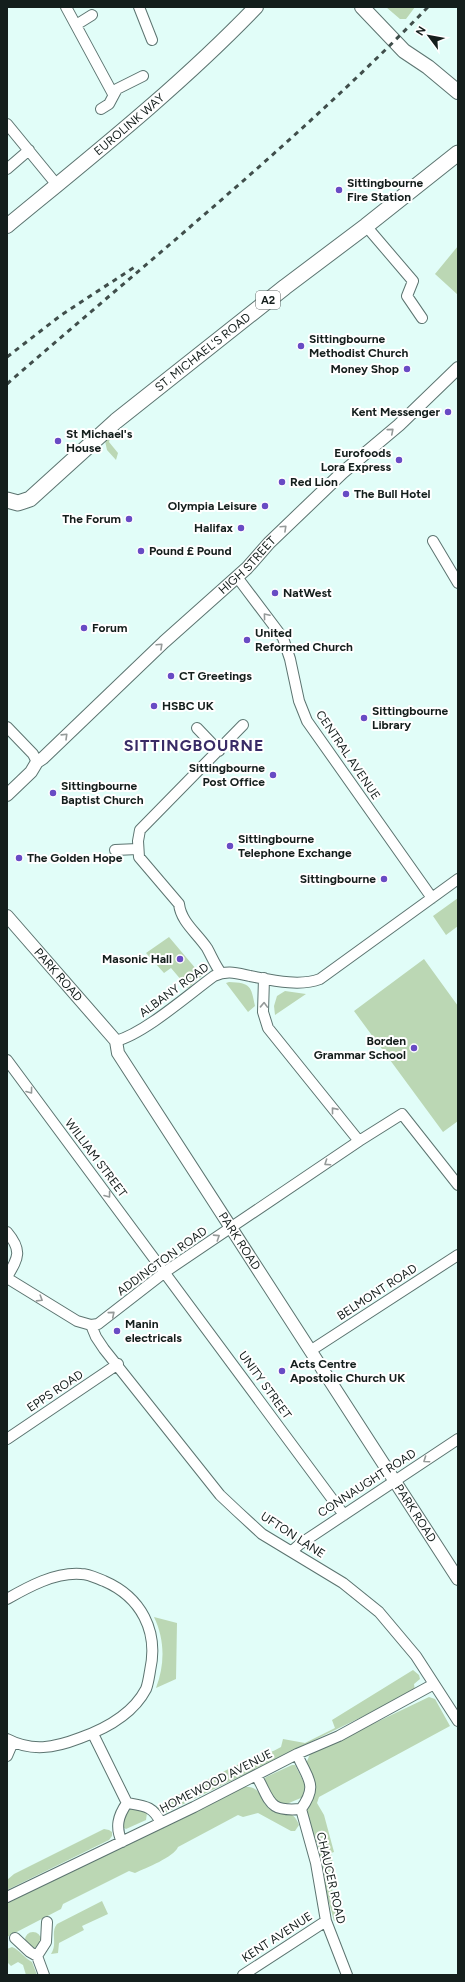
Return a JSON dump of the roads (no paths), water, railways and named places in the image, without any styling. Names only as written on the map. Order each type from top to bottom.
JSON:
[{"type":"main road","points":[[362,7],[404,51],[428,67],[458,92]]},
{"type":"main road","name":"EUROLINK WAY","points":[[7,226],[99,152],[222,41],[252,10]]},
{"type":"main road","name":"ST. MICHAEL'S ROAD","points":[[7,500],[18,503],[30,499],[116,421],[285,287],[458,154]]},
{"type":"street","points":[[66,7],[113,94]]},
{"type":"street","points":[[139,7],[152,40]]},
{"type":"street","points":[[76,25],[92,15]]},
{"type":"street","points":[[101,109],[109,104],[117,89],[134,79],[143,76]]},
{"type":"street","points":[[7,124],[58,185]]},
{"type":"street","points":[[7,169],[29,150]]},
{"type":"street","points":[[366,226],[413,281],[407,296],[422,318]]},
{"type":"street","name":"HIGH STREET","points":[[7,795],[31,772],[37,762],[43,758],[164,642],[237,577],[269,543],[342,473],[399,425],[458,368]]},
{"type":"street","points":[[433,541],[458,583]]},
{"type":"street","name":"CENTRAL AVENUE","points":[[237,577],[283,638],[290,659],[299,701],[307,721],[432,898]]},
{"type":"street","points":[[221,973],[214,964],[207,948],[180,914],[179,904],[139,857],[138,849],[140,830],[219,751],[242,725]]},
{"type":"street","points":[[7,727],[33,754],[37,762]]},
{"type":"street","points":[[197,728],[219,751]]},
{"type":"street","points":[[115,850],[138,849]]},
{"type":"street","name":"ALBANY ROAD","points":[[116,1041],[128,1038],[142,1029],[214,976],[221,973],[231,971],[249,976],[304,983],[320,979],[458,879]]},
{"type":"street","name":"PARK ROAD","points":[[7,916],[116,1041],[118,1053],[458,1579]]},
{"type":"street","points":[[264,978],[263,1012],[268,1028],[359,1141],[402,1114],[458,1184]]},
{"type":"street","name":"WILLIAM STREET","points":[[7,1060],[165,1272]]},
{"type":"street","name":"ADDINGTON ROAD","points":[[91,1325],[98,1324],[107,1318],[165,1272],[359,1141]]},
{"type":"street","points":[[7,1232],[17,1246],[17,1259],[7,1278],[77,1321],[91,1325]]},
{"type":"street","name":"BELMONT ROAD","points":[[310,1351],[458,1255]]},
{"type":"street","name":"UNITY STREET","points":[[165,1272],[344,1515]]},
{"type":"street","name":"UFTON LANE","points":[[91,1325],[96,1337],[157,1417],[220,1495],[262,1534],[343,1583],[370,1603],[416,1656],[458,1721]]},
{"type":"street","name":"EPPS ROAD","points":[[7,1439],[118,1364]]},
{"type":"street","name":"CONNAUGHT ROAD","points":[[292,1551],[300,1544],[458,1439]]},
{"type":"street","points":[[7,1599],[47,1580],[80,1574],[92,1576],[114,1585],[131,1597],[144,1615],[150,1631],[154,1650],[146,1688],[138,1702],[125,1715],[93,1734],[63,1745],[47,1748],[30,1747],[10,1740],[7,1756]]},
{"type":"street","name":"HOMEWOOD AVENUE","points":[[7,1897],[161,1823],[297,1754],[339,1736],[434,1684]]},
{"type":"street","points":[[93,1734],[127,1803]]},
{"type":"street","points":[[256,1775],[272,1804],[278,1809],[287,1811],[301,1809],[311,1790],[310,1782],[297,1754]]},
{"type":"street","points":[[127,1803],[149,1808],[156,1813],[161,1823]]},
{"type":"street","points":[[122,1842],[117,1827],[120,1815],[127,1803]]},
{"type":"street","name":"CHAUCER ROAD","points":[[301,1809],[316,1863],[326,1921],[347,1975]]},
{"type":"street","name":"KENT AVENUE","points":[[243,1975],[326,1921]]},
{"type":"street","points":[[37,1956],[46,1942],[47,1922]]},
{"type":"street","points":[[15,1938],[30,1952],[37,1956],[44,1975]]},
{"type":"railway","points":[[7,384],[275,153],[378,57],[428,7]]},
{"type":"railway","points":[[7,357],[60,316],[136,266]]},
{"type":"place","name":"Sittingbourne Fire Station","points":[[339,190]]},
{"type":"place","name":"Sittingbourne Methodist Church","points":[[301,346]]},
{"type":"place","name":"Money Shop","points":[[407,369]]},
{"type":"place","name":"Kent Messenger","points":[[448,412]]},
{"type":"place","name":"St Michael's House","points":[[58,441]]},
{"type":"place","name":"Eurofoods Lora Express","points":[[399,460]]},
{"type":"place","name":"Red Lion","points":[[282,482]]},
{"type":"place","name":"The Bull Hotel","points":[[346,494]]},
{"type":"place","name":"Olympia Leisure","points":[[265,506]]},
{"type":"place","name":"The Forum","points":[[129,519]]},
{"type":"place","name":"Halifax","points":[[241,528]]},
{"type":"place","name":"Pound £ Pound","points":[[141,551]]},
{"type":"place","name":"NatWest","points":[[275,593]]},
{"type":"place","name":"Forum","points":[[84,628]]},
{"type":"place","name":"United Reformed Church","points":[[247,640]]},
{"type":"place","name":"CT Greetings","points":[[171,676]]},
{"type":"place","name":"HSBC UK","points":[[154,706]]},
{"type":"place","name":"Sittingbourne Library","points":[[364,718]]},
{"type":"place","name":"Sittingbourne Post Office","points":[[273,775]]},
{"type":"place","name":"Sittingbourne Baptist Church","points":[[53,793]]},
{"type":"place","name":"Sittingbourne Telephone Exchange","points":[[230,846]]},
{"type":"place","name":"The Golden Hope","points":[[19,858]]},
{"type":"place","name":"Sittingbourne","points":[[384,879]]},
{"type":"place","name":"Masonic Hall","points":[[180,959]]},
{"type":"place","name":"Borden Grammar School","points":[[414,1048]]},
{"type":"place","name":"Manin electricals","points":[[117,1331]]},
{"type":"place","name":"Acts Centre Apostolic Church UK","points":[[282,1371]]},
{"type":"district","name":"SITTINGBOURNE","points":[[194,745]]}]
